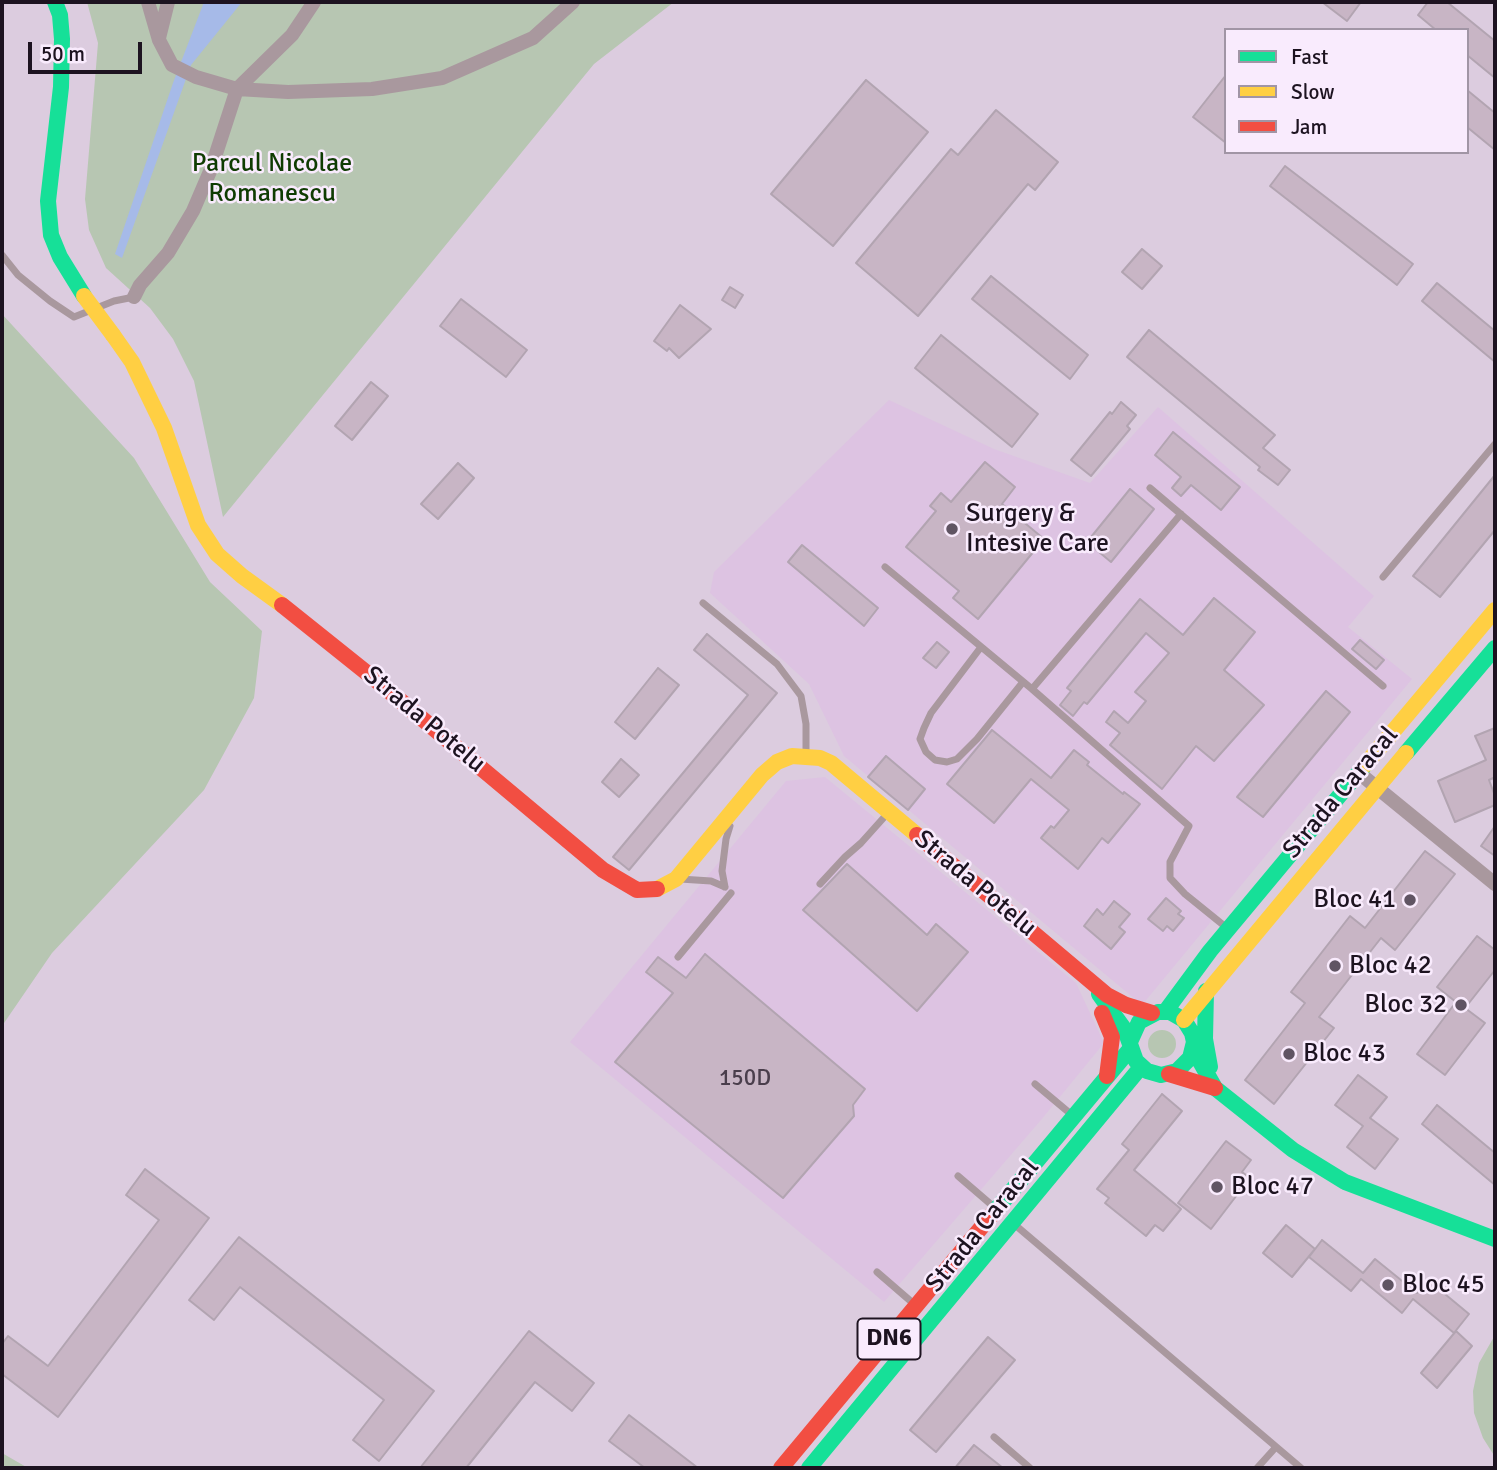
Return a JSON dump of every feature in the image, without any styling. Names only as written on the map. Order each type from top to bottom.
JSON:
[{"type":"main road","name":"Strada Potelu","points":[[55,2],[60,15],[62,39],[61,87],[48,201],[51,235],[60,257],[84,296],[132,362],[164,428],[198,525],[217,554],[377,681],[603,870],[637,890],[661,888],[676,879]]},
{"type":"main road","name":"Strada Caracal","points":[[1158,1012],[1495,610]]},
{"type":"main road","name":"Strada Caracal","points":[[1184,1020],[1495,648]]},
{"type":"main road","points":[[676,879],[762,775],[777,762],[792,756],[806,756]]},
{"type":"main road","name":"Strada Potelu","points":[[806,756],[831,763],[1107,995],[1126,1005],[1158,1012]]},
{"type":"main road","name":"Strada Potelu","points":[[1085,977],[1119,1020],[1130,1045]]},
{"type":"main road","points":[[1085,977],[1111,1031],[1112,1047],[1106,1077]]},
{"type":"main road","points":[[1206,991],[1206,1049],[1215,1088]]},
{"type":"main road","points":[[1158,1012],[1175,1014],[1184,1020],[1192,1034],[1194,1049],[1215,1088]]},
{"type":"main road","name":"DN6","points":[[1130,1045],[1139,1022],[1158,1012]]},
{"type":"main road","points":[[1130,1045],[1141,1067],[1154,1074],[1169,1074],[1215,1088],[1293,1150],[1345,1182],[1495,1239]]},
{"type":"main road","name":"Strada Caracal","points":[[781,1468],[1074,1117],[1130,1045]]},
{"type":"main road","points":[[1169,1074],[1185,1066],[1194,1049]]},
{"type":"main road","name":"Strada Caracal","points":[[809,1468],[1141,1067]]},
{"type":"street","points":[[148,2],[159,40],[172,65],[196,77],[237,89],[288,92],[372,89],[442,78],[533,38],[573,2]]},
{"type":"street","points":[[159,40],[168,2]]},
{"type":"street","points":[[134,297],[140,285],[168,253],[193,211],[211,169],[237,89],[292,35],[314,2]]},
{"type":"street","points":[[1359,773],[1495,884]]},
{"type":"lane","points":[[2,255],[18,275],[74,317],[114,301],[134,297]]},
{"type":"lane","points":[[1382,577],[1495,444]]},
{"type":"lane","points":[[1150,488],[1383,687]]},
{"type":"lane","points":[[1032,689],[1181,514]]},
{"type":"lane","points":[[885,567],[1032,689],[1189,826],[1170,862],[1170,878],[1185,894],[1228,929]]},
{"type":"lane","points":[[703,603],[777,664],[801,696],[806,724],[806,756]]},
{"type":"lane","points":[[981,647],[931,713],[920,739],[926,752],[936,760],[957,760],[1023,682]]},
{"type":"lane","points":[[676,879],[711,881],[725,887],[722,871],[726,839],[741,801]]},
{"type":"lane","points":[[820,884],[862,843],[888,812]]},
{"type":"lane","points":[[678,957],[731,893]]},
{"type":"lane","points":[[1035,1084],[1074,1117]]},
{"type":"lane","points":[[958,1176],[1301,1468]]},
{"type":"lane","points":[[877,1272],[917,1307]]},
{"type":"lane","points":[[994,1437],[1030,1468]]},
{"type":"lane","points":[[1257,1468],[1276,1447]]},
{"type":"shaded area","points":[[889,400],[994,449],[1090,483],[1158,407],[1374,596],[1348,627],[1412,679],[1142,1005],[844,756],[809,684],[710,593],[714,572]]},
{"type":"shaded area","points":[[825,777],[1076,983],[1104,1043],[884,1302],[570,1042],[786,781]]},
{"type":"green space","name":"Parcul Nicolae Romanescu","points":[[87,2],[674,2],[594,64],[223,517],[194,381],[173,339],[150,308],[106,268],[89,230],[85,199],[98,43]]},
{"type":"green space","points":[[2,314],[134,458],[210,582],[262,631],[254,698],[204,790],[52,953],[2,1026]]},
{"type":"green space","points":[[1162,1030],[1172,1034],[1176,1044],[1172,1054],[1162,1058],[1152,1054],[1148,1044],[1152,1034]]},
{"type":"green space","points":[[1495,1335],[1495,1457],[1483,1438],[1474,1413],[1473,1391],[1479,1363]]},
{"type":"green space","points":[[2,1453],[28,1468],[2,1468]]},
{"type":"water","points":[[204,2],[242,2],[191,65],[122,258],[115,254],[173,83]]},
{"type":"building","points":[[1322,2],[1361,2],[1347,21]]},
{"type":"building","points":[[1428,2],[1447,2],[1495,41],[1495,78],[1469,57],[1469,28],[1434,28],[1418,15]]},
{"type":"building","points":[[1224,78],[1224,141],[1193,117]]},
{"type":"building","points":[[866,80],[928,132],[833,246],[771,194]]},
{"type":"building","points":[[1469,92],[1495,113],[1495,150],[1469,129]]},
{"type":"building","points":[[996,110],[1058,162],[1035,190],[1028,184],[918,316],[856,263],[951,149],[958,155]]},
{"type":"building","points":[[1285,166],[1413,264],[1397,285],[1270,186]]},
{"type":"building","points":[[1142,249],[1162,266],[1142,289],[1122,272]]},
{"type":"building","points":[[991,276],[1088,355],[1070,379],[972,299]]},
{"type":"building","points":[[1437,283],[1495,331],[1495,362],[1422,301]]},
{"type":"building","points":[[730,287],[743,295],[735,308],[722,300]]},
{"type":"building","points":[[461,299],[527,350],[506,377],[440,326]]},
{"type":"building","points":[[680,305],[711,329],[679,358],[669,348],[667,351],[654,341]]},
{"type":"building","points":[[1149,330],[1275,435],[1263,448],[1290,470],[1278,485],[1127,357]]},
{"type":"building","points":[[941,335],[1038,414],[1012,447],[915,368]]},
{"type":"building","points":[[371,382],[388,396],[352,440],[335,426]]},
{"type":"building","points":[[1121,402],[1136,415],[1127,426],[1130,429],[1091,476],[1071,460]]},
{"type":"building","points":[[1173,432],[1240,487],[1221,510],[1191,485],[1181,496],[1172,488],[1181,477],[1155,455]]},
{"type":"building","points":[[985,462],[1015,487],[1002,504],[1044,539],[978,619],[953,598],[959,591],[906,547],[936,511],[930,506],[941,493],[951,502]]},
{"type":"building","points":[[458,463],[474,478],[438,519],[421,504]]},
{"type":"building","points":[[1495,475],[1495,530],[1440,597],[1413,576]]},
{"type":"building","points":[[1130,489],[1154,509],[1111,562],[1087,542]]},
{"type":"building","points":[[802,545],[878,608],[864,626],[788,562]]},
{"type":"building","points":[[1214,598],[1255,632],[1224,670],[1264,705],[1214,761],[1196,746],[1162,789],[1110,745],[1120,733],[1106,722],[1114,711],[1128,723],[1146,701],[1135,692],[1169,653],[1146,633],[1087,704],[1084,702],[1073,716],[1060,705],[1071,691],[1067,688],[1140,599],[1183,635]]},
{"type":"building","points":[[707,634],[777,693],[629,870],[613,857],[748,695],[694,650]]},
{"type":"building","points":[[1360,640],[1384,660],[1376,669],[1352,649]]},
{"type":"building","points":[[937,642],[949,652],[936,668],[923,658]]},
{"type":"building","points":[[658,668],[679,685],[635,739],[615,722]]},
{"type":"building","points":[[1326,691],[1350,712],[1263,817],[1237,797]]},
{"type":"building","points":[[1495,728],[1495,783],[1493,778],[1489,780],[1495,796],[1495,805],[1455,822],[1438,781],[1486,760],[1475,736]]},
{"type":"building","points":[[992,730],[1051,778],[1074,750],[1089,762],[1087,765],[1140,804],[1108,843],[1102,838],[1078,869],[1041,838],[1051,826],[1054,828],[1069,810],[1031,779],[994,823],[947,784]]},
{"type":"building","points":[[886,756],[925,789],[908,810],[868,777]]},
{"type":"building","points":[[621,759],[639,775],[619,797],[602,782]]},
{"type":"building","points":[[1495,826],[1495,856],[1481,846]]},
{"type":"building","points":[[1425,851],[1455,874],[1395,950],[1381,938],[1319,1017],[1334,1028],[1274,1104],[1245,1080],[1305,1003],[1291,992],[1350,916],[1365,928]]},
{"type":"building","points":[[847,864],[927,935],[936,924],[968,952],[917,1011],[803,910]]},
{"type":"building","points":[[1166,898],[1181,911],[1178,914],[1184,918],[1173,931],[1167,926],[1163,931],[1148,919]]},
{"type":"building","points":[[1114,901],[1130,914],[1119,927],[1125,932],[1111,949],[1084,926],[1097,909],[1103,915]]},
{"type":"building","name":"Bloc 32","points":[[1477,936],[1495,950],[1495,970],[1465,1008],[1485,1023],[1445,1075],[1417,1054],[1456,1002],[1437,987]]},
{"type":"building","points":[[705,954],[865,1089],[853,1105],[854,1116],[783,1198],[615,1062],[673,993],[646,972],[658,957],[686,978]]},
{"type":"building","points":[[1358,1075],[1387,1097],[1370,1118],[1398,1139],[1375,1169],[1347,1147],[1363,1126],[1335,1105]]},
{"type":"building","points":[[1162,1094],[1182,1111],[1134,1170],[1181,1209],[1163,1231],[1155,1225],[1146,1236],[1105,1203],[1109,1198],[1097,1189],[1129,1150],[1122,1144]]},
{"type":"building","points":[[1437,1105],[1495,1153],[1495,1185],[1422,1124]]},
{"type":"building","name":"Bloc 47","points":[[1226,1141],[1251,1160],[1242,1172],[1250,1178],[1211,1229],[1178,1203]]},
{"type":"building","points":[[145,1169],[209,1218],[58,1417],[2,1374],[2,1344],[8,1336],[48,1366],[159,1220],[126,1195]]},
{"type":"building","points":[[1286,1225],[1315,1249],[1292,1277],[1263,1253]]},
{"type":"building","points":[[239,1237],[434,1391],[379,1461],[353,1440],[384,1400],[240,1287],[214,1320],[189,1300]]},
{"type":"building","name":"Bloc 45","points":[[1322,1240],[1363,1273],[1375,1259],[1417,1293],[1428,1280],[1469,1314],[1454,1333],[1413,1299],[1402,1313],[1361,1279],[1351,1291],[1309,1257]]},
{"type":"building","points":[[529,1331],[594,1383],[572,1411],[535,1382],[466,1468],[420,1468]]},
{"type":"building","points":[[1456,1331],[1472,1346],[1437,1388],[1421,1373]]},
{"type":"building","points":[[988,1337],[1015,1360],[936,1452],[910,1430]]},
{"type":"building","points":[[629,1415],[698,1468],[645,1468],[609,1441]]},
{"type":"building","points":[[974,1445],[1003,1468],[955,1468]]},
{"type":"traffic: fast","points":[[55,2],[60,15],[62,39],[61,87],[48,201],[51,235],[60,257],[84,296]]},
{"type":"traffic: fast","points":[[1406,753],[1495,648]]},
{"type":"traffic: fast","points":[[1165,1012],[1210,951],[1365,765]]},
{"type":"traffic: fast","points":[[1206,991],[1205,1039],[1210,1067]]},
{"type":"traffic: fast","points":[[1099,994],[1125,1030],[1136,1061],[1147,1071],[1161,1075],[1177,1071],[1190,1058],[1194,1042],[1184,1020],[1170,1012],[1158,1012],[1139,1022],[1130,1042]]},
{"type":"traffic: fast","points":[[995,1211],[1131,1048]]},
{"type":"traffic: fast","points":[[1193,1049],[1215,1088],[1293,1150],[1345,1182],[1495,1239]]},
{"type":"traffic: fast","points":[[809,1468],[1141,1067]]},
{"type":"traffic: slow","points":[[84,296],[113,335]]},
{"type":"traffic: slow","points":[[113,335],[132,362],[164,428],[198,525],[217,554],[282,605]]},
{"type":"traffic: slow","points":[[1365,765],[1495,610]]},
{"type":"traffic: slow","points":[[1184,1020],[1406,753]]},
{"type":"traffic: slow","points":[[657,889],[676,879],[762,775],[777,762],[792,756],[820,758],[831,763],[917,835]]},
{"type":"traffic: jam","points":[[282,605],[603,870],[637,890],[657,889]]},
{"type":"traffic: jam","points":[[917,835],[1107,995],[1126,1005],[1152,1013]]},
{"type":"traffic: jam","points":[[1102,1013],[1112,1037],[1107,1076]]},
{"type":"traffic: jam","points":[[1169,1074],[1215,1088]]},
{"type":"traffic: jam","points":[[781,1468],[995,1211]]},
{"type":"place","name":"Surgery & Intesive Care","points":[[952,529]]},
{"type":"place","name":"Bloc 41","points":[[1410,900]]},
{"type":"place","name":"Bloc 42","points":[[1335,966]]},
{"type":"place","name":"Bloc 32","points":[[1461,1005]]},
{"type":"place","name":"Bloc 43","points":[[1289,1054]]},
{"type":"place","name":"Bloc 47","points":[[1217,1187]]},
{"type":"place","name":"Bloc 45","points":[[1388,1285]]}]
